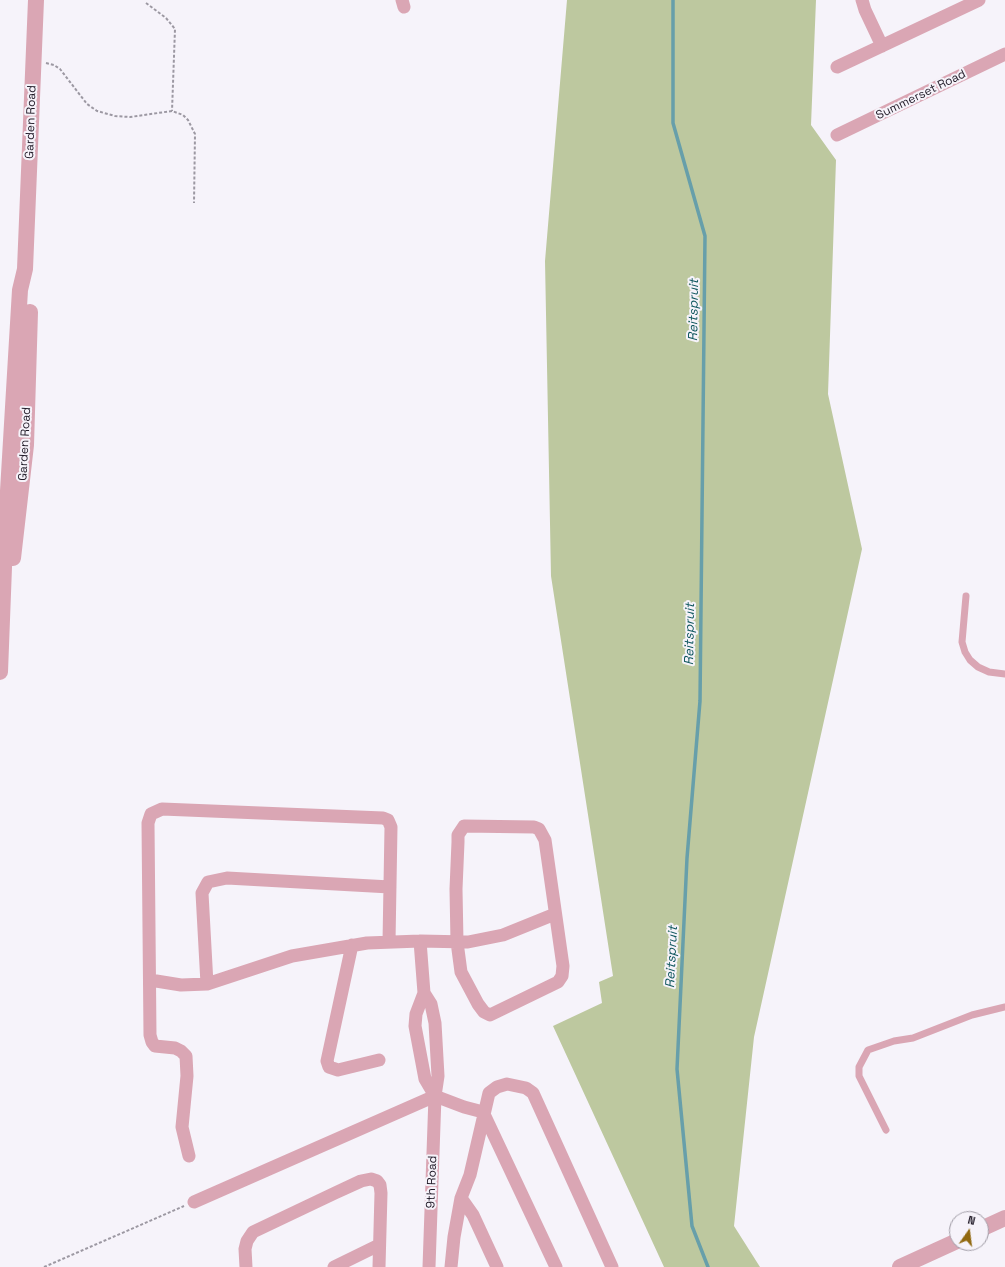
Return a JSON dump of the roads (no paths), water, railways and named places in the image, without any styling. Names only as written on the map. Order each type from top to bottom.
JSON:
[{"type":"street","name":"Garden Road","points":[[0,672],[8,490],[12,448],[20,290],[25,269],[36,0]]},
{"type":"street","points":[[862,0],[864,10],[882,46]]},
{"type":"street","points":[[837,68],[979,0]]},
{"type":"street","name":"Summerset Road","points":[[837,135],[1005,54]]},
{"type":"street","name":"Garden Road","points":[[3,619],[18,531],[12,448]]},
{"type":"street","points":[[0,470],[8,490]]},
{"type":"street","points":[[189,1156],[182,1127],[187,1076],[186,1056],[175,1048],[159,1048],[152,1042],[150,1035],[148,823],[151,814],[162,809],[383,818],[388,820],[391,827],[389,942]]},
{"type":"street","points":[[464,826],[534,827],[539,830],[545,840],[563,966],[562,976],[558,982],[490,1015],[484,1012],[478,1004],[461,972],[457,942],[456,889],[458,835],[464,826]]},
{"type":"street","points":[[207,984],[202,893],[208,882],[227,878],[390,888]]},
{"type":"street","points":[[150,980],[181,985],[207,984],[292,956],[367,943],[420,941],[468,942],[503,935],[555,914]]},
{"type":"street","points":[[420,941],[424,993],[416,1014],[415,1026],[425,1079],[435,1096],[464,1107],[483,1112]]},
{"type":"street","points":[[352,945],[327,1061],[329,1067],[338,1070],[379,1060]]},
{"type":"street","name":"9th Road","points":[[424,993],[431,1004],[438,1076],[435,1096],[429,1267]]},
{"type":"street","points":[[451,1267],[454,1237],[462,1198],[470,1175],[483,1112],[489,1093],[497,1087],[507,1084],[526,1088],[533,1093],[612,1267]]},
{"type":"street","points":[[194,1202],[435,1096]]},
{"type":"street","points":[[483,1112],[556,1267]]},
{"type":"street","points":[[246,1267],[245,1249],[247,1241],[253,1232],[361,1181],[371,1179],[377,1180],[381,1194],[379,1267]]},
{"type":"street","points":[[462,1198],[473,1215],[497,1267]]},
{"type":"street","points":[[989,1225],[1005,1218]]},
{"type":"street","points":[[334,1267],[379,1245]]},
{"type":"street","points":[[900,1267],[922,1262],[949,1245]]},
{"type":"lane","points":[[966,596],[962,642],[965,652],[970,660],[978,667],[989,672],[1005,674]]},
{"type":"lane","points":[[886,1130],[858,1076],[859,1068],[868,1050],[894,1041],[913,1038],[972,1015],[1005,1007]]},
{"type":"waterway","name":"Reitspruit","points":[[673,0],[673,123],[705,236],[700,701],[687,858],[677,1069],[692,1226],[708,1267]]}]
